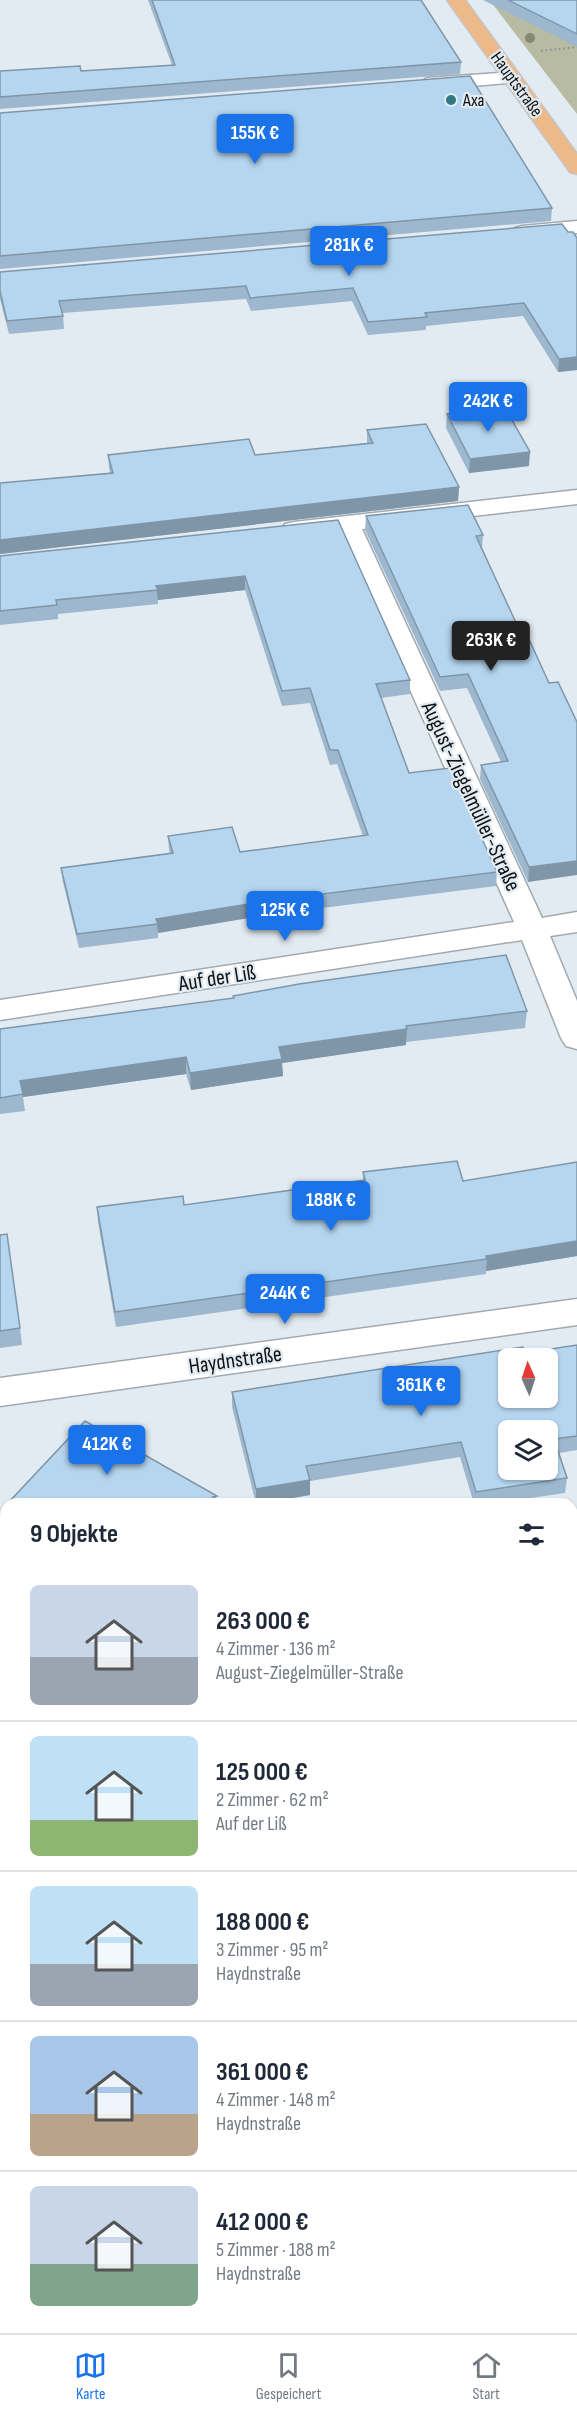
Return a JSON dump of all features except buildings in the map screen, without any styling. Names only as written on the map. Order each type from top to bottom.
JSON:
[{"type":"main road","name":"Hauptstraße","points":[[456,0],[577,168]]},
{"type":"street","points":[[405,86],[512,78]]},
{"type":"street","points":[[506,233],[577,227]]},
{"type":"street","points":[[267,532],[577,496]]},
{"type":"street","name":"August-Ziegelmüller-Straße","points":[[348,524],[532,929],[577,1038]]},
{"type":"street","name":"Auf der Liß","points":[[0,1010],[577,922]]},
{"type":"street","name":"Haydnstraße","points":[[0,1392],[577,1312]]},
{"type":"green space","points":[[577,0],[577,114],[491,2]]},
{"type":"place","name":"Axa","points":[[451,100]]}]
